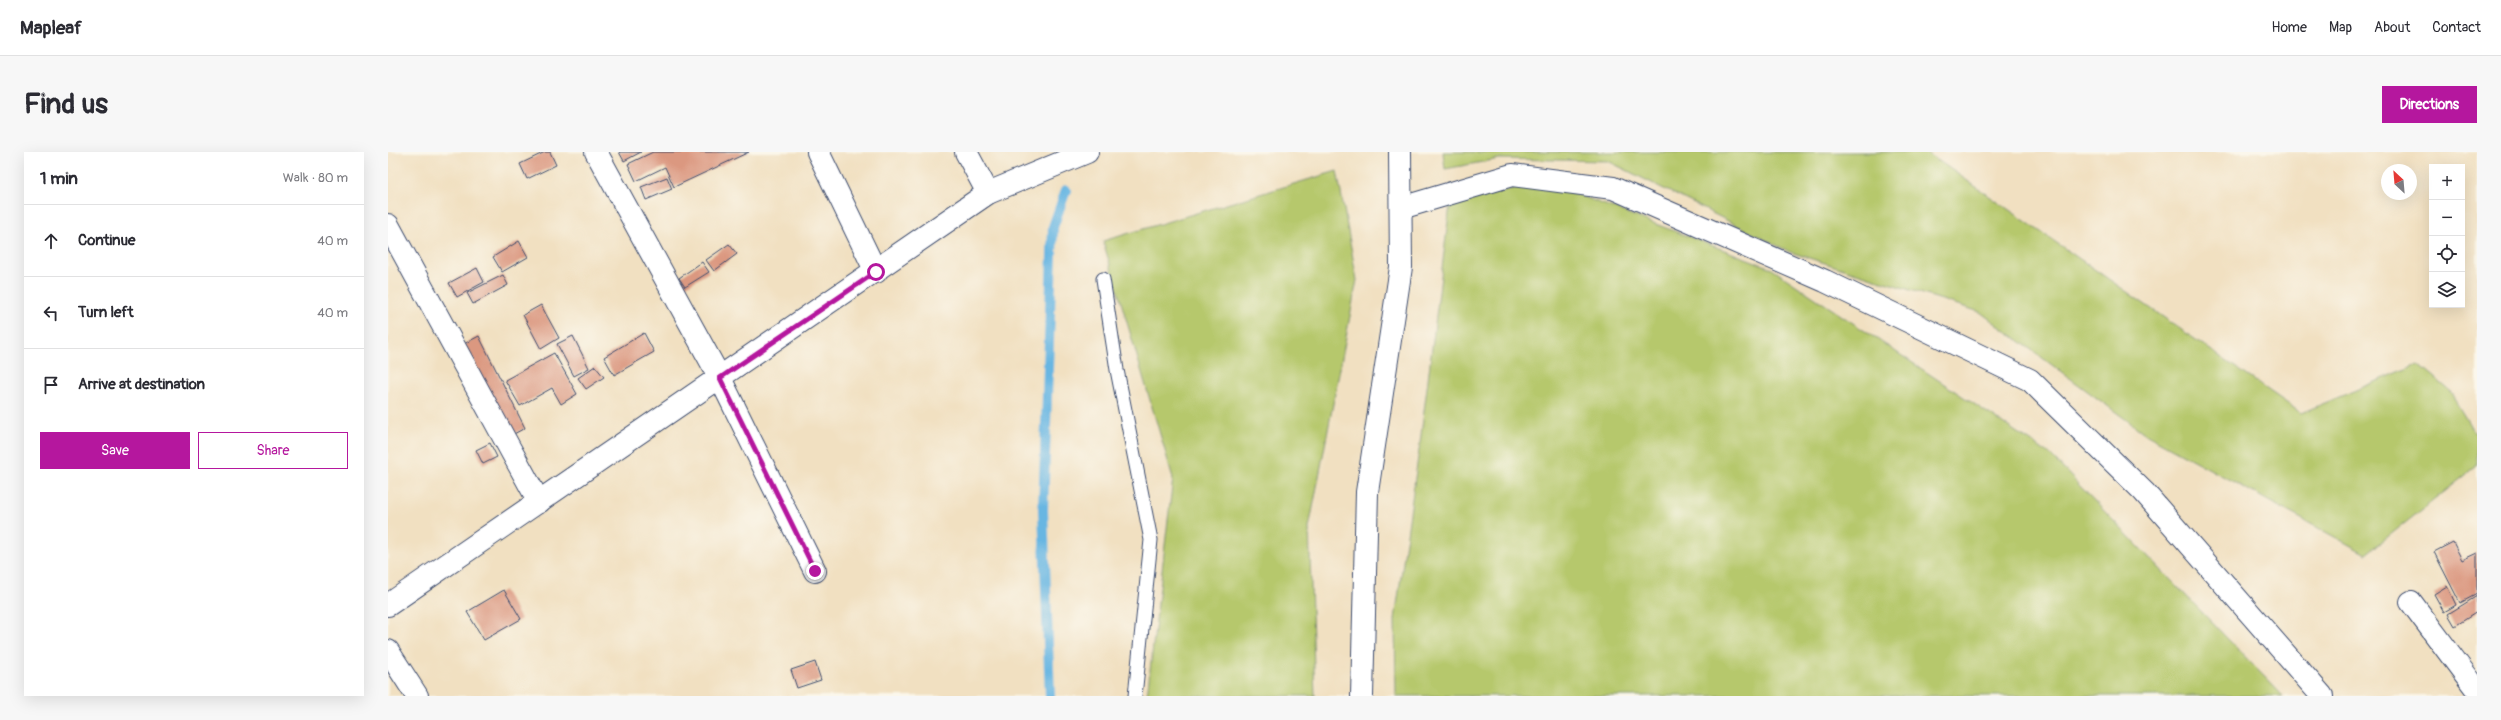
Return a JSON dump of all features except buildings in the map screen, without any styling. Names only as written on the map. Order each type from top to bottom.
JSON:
[{"type":"street","points":[[596,152],[720,378],[815,571]]},
{"type":"street","points":[[818,152],[876,272]]},
{"type":"street","points":[[966,152],[988,193]]},
{"type":"street","points":[[388,605],[876,272],[988,193],[1087,152]]},
{"type":"street","points":[[1362,696],[1367,492],[1402,268],[1400,152]]},
{"type":"street","points":[[1401,208],[1512,175],[1613,188],[1825,281],[2030,380],[2144,492],[2322,696]]},
{"type":"street","points":[[388,225],[539,502]]},
{"type":"street","points":[[2411,602],[2477,690]]},
{"type":"street","points":[[388,651],[416,696]]},
{"type":"lane","points":[[1103,279],[1117,370],[1150,540],[1135,696]]},
{"type":"green space","points":[[1443,152],[1926,152],[2301,413],[2418,364],[2448,389],[2477,437],[2477,466],[2366,554],[2147,435],[1980,312],[1790,252],[1608,161],[1499,159],[1445,169]]},
{"type":"green space","points":[[1337,171],[1357,280],[1309,528],[1315,696],[1147,696],[1173,478],[1103,241]]},
{"type":"green space","points":[[1542,181],[1769,267],[2049,454],[2283,696],[1396,696],[1395,619],[1420,443],[1450,205]]},
{"type":"waterway","points":[[1050,696],[1043,510],[1053,227],[1066,190]]},
{"type":"route","points":[[815,571],[720,378],[876,272]]}]
